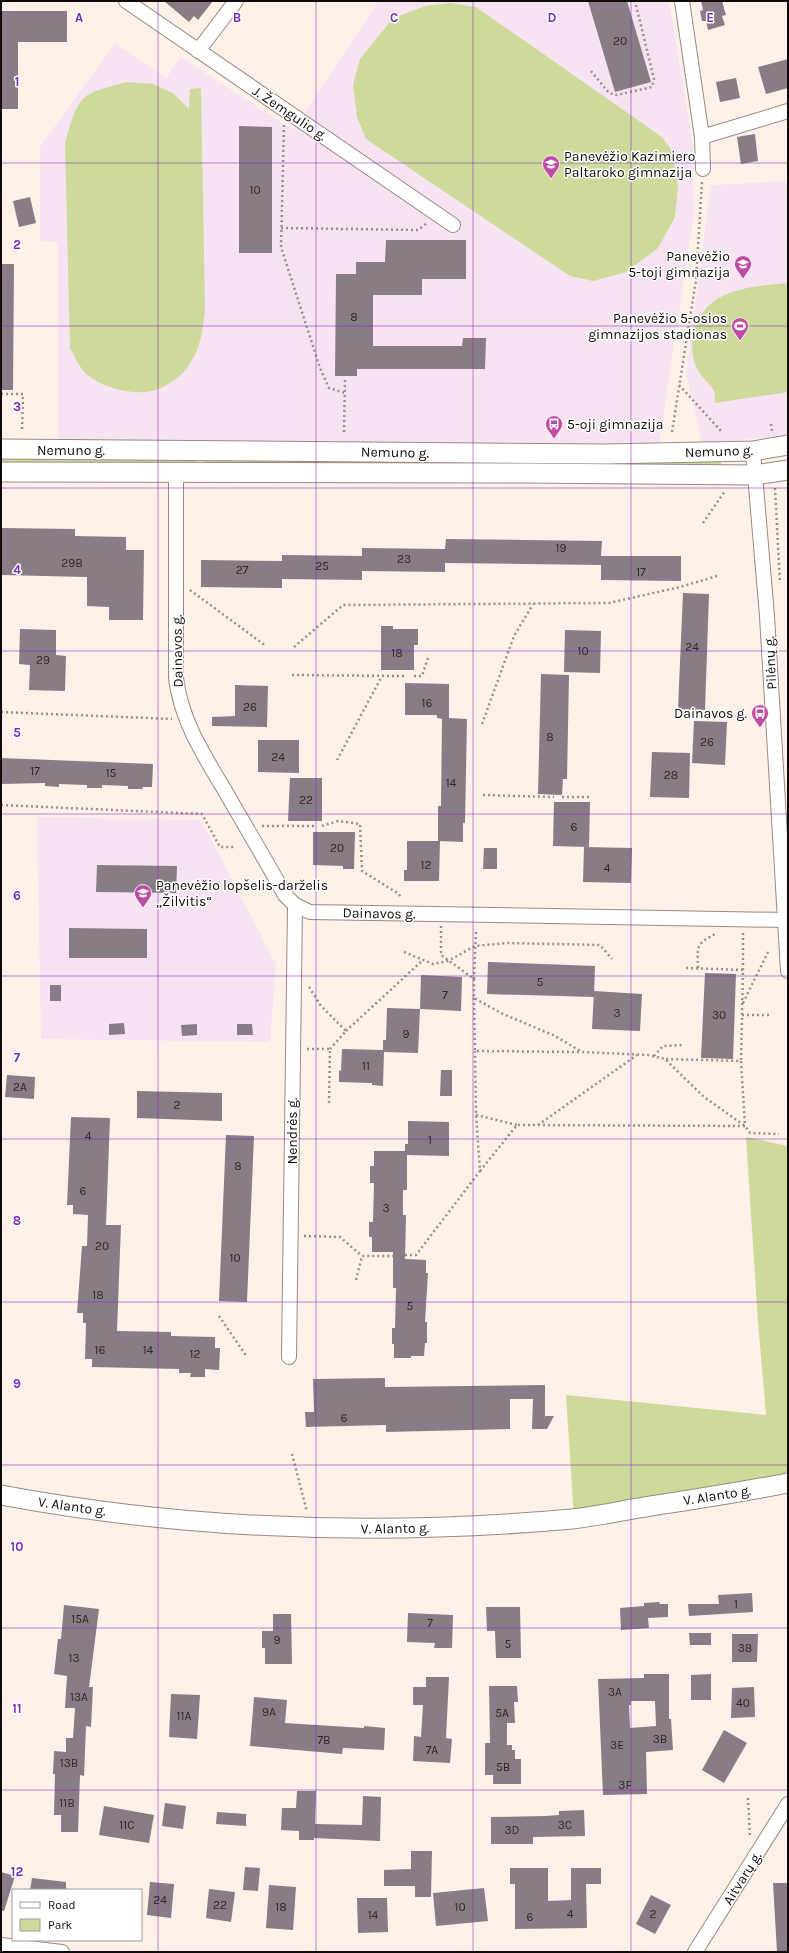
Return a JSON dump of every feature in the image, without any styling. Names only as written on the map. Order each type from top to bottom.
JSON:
[{"type":"main road","name":"Nemuno g.","points":[[1,449],[605,454],[753,451],[788,445]]},
{"type":"main road","name":"Nemuno g.","points":[[1,472],[754,475],[788,470]]},
{"type":"main road","name":"V. Alanto g.","points":[[1,1495],[86,1509],[187,1520],[345,1529],[472,1526],[574,1519],[788,1483]]},
{"type":"street","name":"J. Žemgulio g.","points":[[126,1],[453,225]]},
{"type":"street","points":[[198,51],[236,1]]},
{"type":"street","points":[[682,1],[702,137],[703,169]]},
{"type":"street","points":[[702,137],[788,112]]},
{"type":"street","name":"Pilėnų g.","points":[[753,451],[767,616],[788,971]]},
{"type":"street","name":"Dainavos g.","points":[[176,473],[176,678],[178,697],[184,714],[201,750],[285,895],[294,905],[310,912],[785,920]]},
{"type":"street","name":"Nendrės g.","points":[[289,1357],[294,905]]},
{"type":"street","name":"Aitvarų g.","points":[[695,1952],[788,1804]]},
{"type":"street","points":[[1,1946],[62,1952]]},
{"type":"path","points":[[591,72],[609,93],[617,95],[652,87],[654,79],[635,1]]},
{"type":"path","points":[[284,110],[281,247],[320,368],[329,388],[345,393]]},
{"type":"path","points":[[672,432],[696,280],[703,169]]},
{"type":"path","points":[[281,228],[418,230],[438,215]]},
{"type":"path","points":[[344,432],[345,379]]},
{"type":"path","points":[[679,385],[721,431]]},
{"type":"path","points":[[1,394],[23,394],[22,430]]},
{"type":"path","points":[[703,523],[725,491]]},
{"type":"path","points":[[294,646],[343,605],[609,603],[680,588],[717,576]]},
{"type":"path","points":[[176,581],[266,646]]},
{"type":"path","points":[[482,724],[514,636],[534,603]]},
{"type":"path","points":[[414,676],[422,676],[429,655]]},
{"type":"path","points":[[292,675],[404,676]]},
{"type":"path","points":[[337,760],[382,676]]},
{"type":"path","points":[[1,712],[176,719]]},
{"type":"path","points":[[483,795],[554,797]]},
{"type":"path","points":[[562,797],[590,797]]},
{"type":"path","points":[[1,805],[202,814],[220,846],[236,847]]},
{"type":"path","points":[[322,826],[338,821],[360,824],[362,871],[399,894],[408,913]]},
{"type":"path","points":[[257,826],[314,826]]},
{"type":"path","points":[[440,914],[442,955],[474,979]]},
{"type":"path","points":[[477,914],[474,998],[476,1114],[480,1171]]},
{"type":"path","points":[[698,968],[698,950],[702,941],[718,932],[724,932]]},
{"type":"path","points":[[736,932],[749,932]]},
{"type":"path","points":[[743,932],[741,1061],[745,1126]]},
{"type":"path","points":[[404,952],[433,964],[448,961],[475,946],[507,942],[600,945],[612,959]]},
{"type":"path","points":[[742,1005],[768,952]]},
{"type":"path","points":[[329,1103],[330,1049],[346,1032],[424,960]]},
{"type":"path","points":[[294,964],[321,1006],[346,1032]]},
{"type":"path","points":[[686,968],[743,970]]},
{"type":"path","points":[[474,998],[502,1013],[555,1036],[582,1052]]},
{"type":"path","points":[[742,1015],[772,1015]]},
{"type":"path","points":[[654,1057],[663,1046],[682,1045]]},
{"type":"path","points":[[292,1048],[330,1049]]},
{"type":"path","points":[[475,1051],[582,1052],[637,1055],[666,1059],[741,1061]]},
{"type":"path","points":[[537,1125],[637,1055]]},
{"type":"path","points":[[666,1059],[704,1097],[745,1126],[750,1133],[779,1134]]},
{"type":"path","points":[[476,1114],[517,1125],[745,1126]]},
{"type":"path","points":[[405,1256],[416,1255],[517,1125]]},
{"type":"path","points":[[291,1236],[340,1237],[362,1256],[393,1256]]},
{"type":"path","points":[[356,1280],[362,1256]]},
{"type":"path","points":[[219,1316],[247,1357]]},
{"type":"path","points":[[292,1454],[311,1528]]},
{"type":"path","points":[[748,1798],[750,1844]]},
{"type":"shaded area","points":[[379,1],[669,1],[693,144],[694,213],[659,444],[58,442],[58,242],[40,241],[40,147],[115,43],[166,78],[181,57],[293,130]]},
{"type":"shaded area","name":"Panevėžio 5-toji gimnazija","points":[[788,181],[788,436],[702,443],[686,373],[711,185]]},
{"type":"shaded area","name":"Panevėžio lopšelis-darželis „Žilvitis“","points":[[37,817],[201,820],[276,964],[270,1042],[41,1039]]},
{"type":"green space","name":"Panevėžio Kazimiero Paltaroko gimnazija","points":[[450,3],[476,7],[662,137],[672,151],[678,187],[675,217],[658,248],[626,272],[593,281],[570,276],[366,139],[357,117],[353,85],[360,59],[393,18],[425,6]]},
{"type":"green space","points":[[126,82],[153,84],[173,93],[189,109],[190,89],[201,88],[205,309],[202,331],[199,345],[193,359],[183,373],[165,386],[147,392],[116,389],[96,381],[82,369],[70,348],[65,143],[75,112],[85,97],[99,90]]},
{"type":"green space","name":"Panevėžio 5-osios gimnazijos stadionas","points":[[788,283],[788,392],[715,403],[714,391],[697,368],[693,354],[693,334],[703,312],[722,296],[734,291]]},
{"type":"green space","points":[[1,457],[197,458],[197,465],[1,464]]},
{"type":"green space","points":[[204,459],[721,459],[721,465],[204,465]]},
{"type":"green space","points":[[746,1137],[788,1146],[788,1483],[574,1519],[566,1395],[766,1415],[758,1322]]},
{"type":"building","points":[[164,1],[213,1],[198,20],[194,16],[189,22]]},
{"type":"building","points":[[588,1],[627,1],[651,82],[615,92]]},
{"type":"building","points":[[701,1],[722,1],[726,15],[722,16],[725,25],[708,30],[706,21],[702,21],[700,11],[703,10]]},
{"type":"building","points":[[1,11],[67,11],[67,42],[18,42],[18,109],[1,109]]},
{"type":"building","points":[[788,59],[788,88],[766,94],[758,67]]},
{"type":"building","points":[[736,78],[740,98],[720,102],[716,82]]},
{"type":"building","points":[[239,126],[272,127],[272,253],[239,253]]},
{"type":"building","points":[[755,134],[758,161],[741,164],[737,137]]},
{"type":"building","points":[[30,197],[36,223],[19,227],[13,201]]},
{"type":"building","points":[[386,240],[466,240],[466,279],[422,279],[422,295],[373,295],[373,346],[462,346],[463,338],[486,338],[485,369],[357,369],[357,376],[335,376],[336,274],[356,274],[356,262],[385,262]]},
{"type":"building","points":[[1,264],[14,264],[13,390],[1,390]]},
{"type":"building","points":[[1,528],[75,529],[75,536],[126,537],[126,550],[144,550],[143,620],[109,620],[109,607],[87,606],[87,577],[1,575]]},
{"type":"building","points":[[446,539],[602,541],[601,556],[681,556],[681,581],[601,580],[601,565],[445,563],[445,572],[362,571],[362,580],[282,579],[282,588],[201,587],[201,560],[282,561],[282,555],[362,556],[362,548],[445,549]]},
{"type":"building","points":[[683,593],[709,594],[705,710],[678,709]]},
{"type":"building","points":[[381,626],[393,626],[393,629],[418,629],[418,645],[414,645],[414,670],[381,670]]},
{"type":"building","points":[[20,629],[56,630],[56,655],[66,656],[65,691],[29,690],[30,665],[19,664]]},
{"type":"building","points":[[565,630],[601,631],[600,673],[564,672]]},
{"type":"building","points":[[541,674],[569,675],[567,779],[563,779],[562,795],[538,794]]},
{"type":"building","points":[[405,683],[449,684],[449,718],[467,719],[465,823],[463,823],[463,842],[438,841],[438,806],[441,806],[442,719],[437,718],[437,715],[405,715]]},
{"type":"building","points":[[235,685],[268,686],[267,727],[212,726],[212,717],[235,716]]},
{"type":"building","points":[[694,721],[727,722],[725,765],[692,763]]},
{"type":"building","points":[[258,740],[299,740],[299,773],[258,772]]},
{"type":"building","points":[[652,752],[690,753],[689,798],[650,797]]},
{"type":"building","points":[[1,758],[153,764],[152,787],[128,789],[128,786],[102,785],[102,788],[87,788],[87,785],[59,784],[59,787],[45,786],[45,783],[1,784]]},
{"type":"building","points":[[290,778],[322,778],[322,821],[288,821]]},
{"type":"building","points":[[554,802],[590,802],[589,847],[553,846]]},
{"type":"building","points":[[313,832],[355,832],[354,869],[343,869],[343,866],[313,865]]},
{"type":"building","points":[[407,841],[440,841],[439,881],[404,881],[404,870],[407,870]]},
{"type":"building","points":[[584,847],[632,848],[631,883],[583,882]]},
{"type":"building","points":[[484,848],[497,848],[497,869],[483,869]]},
{"type":"building","points":[[97,865],[177,866],[176,893],[96,892]]},
{"type":"building","points":[[69,928],[147,929],[147,958],[69,958]]},
{"type":"building","points":[[488,962],[595,966],[594,997],[487,994]]},
{"type":"building","points":[[705,973],[736,974],[733,1059],[701,1058]]},
{"type":"building","points":[[421,975],[462,977],[461,1011],[420,1009]]},
{"type":"building","points":[[50,985],[61,985],[61,1001],[50,1001]]},
{"type":"building","points":[[594,991],[642,994],[640,1031],[592,1029]]},
{"type":"building","points":[[387,1008],[420,1009],[418,1053],[384,1052],[383,1086],[372,1085],[372,1083],[339,1082],[342,1049],[383,1050],[383,1040],[386,1040]]},
{"type":"building","points":[[124,1023],[125,1034],[109,1035],[109,1024]]},
{"type":"building","points":[[197,1024],[197,1035],[182,1036],[181,1025]]},
{"type":"building","points":[[237,1024],[252,1024],[253,1035],[237,1035]]},
{"type":"building","points":[[441,1070],[452,1070],[452,1096],[440,1096]]},
{"type":"building","points":[[7,1075],[35,1077],[34,1099],[5,1097]]},
{"type":"building","points":[[137,1091],[222,1093],[222,1121],[137,1118]]},
{"type":"building","points":[[71,1117],[110,1118],[106,1225],[121,1225],[117,1331],[171,1332],[171,1336],[215,1337],[215,1348],[220,1348],[219,1370],[205,1369],[205,1377],[190,1377],[191,1373],[179,1373],[179,1369],[92,1367],[92,1359],[85,1359],[86,1323],[83,1323],[83,1313],[77,1313],[82,1246],[87,1246],[88,1215],[73,1214],[73,1205],[67,1205]]},
{"type":"building","points":[[408,1121],[449,1122],[449,1156],[407,1155],[407,1190],[403,1190],[403,1215],[406,1215],[405,1259],[426,1260],[426,1273],[428,1273],[425,1322],[427,1322],[427,1343],[425,1343],[424,1356],[394,1358],[392,1328],[395,1328],[396,1288],[393,1288],[393,1252],[372,1252],[372,1237],[369,1237],[369,1222],[373,1222],[374,1183],[370,1183],[370,1166],[374,1166],[374,1151],[405,1151],[405,1144],[408,1144]]},
{"type":"building","points":[[226,1135],[254,1136],[247,1302],[219,1301]]},
{"type":"building","points":[[385,1378],[385,1387],[545,1385],[545,1416],[554,1416],[547,1429],[532,1429],[533,1399],[510,1399],[510,1429],[386,1432],[386,1425],[306,1427],[305,1412],[314,1412],[313,1379]]},
{"type":"building","points":[[752,1593],[753,1612],[689,1616],[688,1604],[719,1604],[718,1595]]},
{"type":"building","points":[[659,1602],[660,1604],[668,1604],[668,1617],[648,1618],[649,1628],[621,1630],[620,1608],[644,1606],[644,1603]]},
{"type":"building","points":[[64,1605],[99,1609],[89,1687],[93,1687],[91,1727],[86,1726],[84,1776],[80,1775],[78,1832],[61,1832],[61,1815],[54,1815],[54,1751],[66,1752],[66,1738],[73,1738],[75,1708],[65,1708],[67,1676],[54,1674],[58,1639],[61,1639]]},
{"type":"building","points":[[486,1607],[520,1607],[521,1658],[496,1658],[495,1631],[487,1631]]},
{"type":"building","points":[[408,1613],[453,1615],[452,1648],[434,1648],[435,1643],[407,1642]]},
{"type":"building","points":[[273,1614],[291,1614],[292,1664],[265,1664],[265,1648],[262,1648],[262,1631],[273,1631]]},
{"type":"building","points":[[689,1633],[711,1633],[711,1645],[690,1645]]},
{"type":"building","points":[[732,1634],[758,1634],[757,1662],[732,1662]]},
{"type":"building","points":[[644,1674],[669,1674],[669,1719],[671,1719],[673,1750],[646,1752],[647,1794],[603,1795],[598,1679],[644,1678]],"holes":[[[631,1701],[655,1701],[656,1726],[630,1728],[629,1705],[631,1705]]]},
{"type":"building","points":[[711,1674],[711,1700],[691,1700],[691,1675]]},
{"type":"building","points":[[426,1677],[449,1677],[446,1738],[452,1739],[450,1763],[413,1761],[414,1736],[421,1737],[423,1705],[413,1705],[413,1687],[426,1687]]},
{"type":"building","points":[[489,1686],[517,1686],[518,1702],[514,1702],[515,1723],[507,1723],[507,1745],[512,1745],[512,1750],[515,1750],[515,1759],[521,1759],[521,1784],[493,1784],[493,1775],[485,1775],[485,1743],[490,1743]]},
{"type":"building","points":[[754,1687],[755,1717],[731,1718],[732,1688]]},
{"type":"building","points":[[171,1694],[200,1695],[197,1739],[169,1737]]},
{"type":"building","points":[[254,1697],[287,1700],[285,1723],[385,1728],[384,1750],[343,1748],[342,1754],[250,1746]]},
{"type":"building","points":[[724,1730],[747,1743],[724,1783],[702,1770]]},
{"type":"building","points":[[297,1791],[316,1791],[315,1824],[362,1825],[363,1796],[381,1797],[380,1841],[314,1838],[314,1840],[299,1840],[299,1831],[281,1830],[282,1808],[296,1808]]},
{"type":"building","points":[[165,1803],[186,1806],[183,1829],[162,1826]]},
{"type":"building","points":[[104,1806],[154,1815],[149,1843],[99,1835]]},
{"type":"building","points":[[584,1810],[585,1836],[533,1837],[533,1844],[491,1844],[491,1817],[546,1816],[559,1815],[559,1811]]},
{"type":"building","points":[[217,1812],[246,1814],[246,1826],[216,1824]]},
{"type":"building","points":[[411,1851],[432,1851],[431,1897],[415,1897],[415,1886],[384,1886],[384,1870],[411,1869]]},
{"type":"building","points":[[245,1867],[260,1868],[258,1891],[243,1890]]},
{"type":"building","points":[[510,1868],[548,1868],[548,1901],[571,1900],[571,1868],[601,1868],[601,1884],[586,1884],[587,1928],[515,1929],[515,1884],[510,1884]]},
{"type":"building","points":[[1,1872],[15,1876],[4,1911],[1,1911]]},
{"type":"building","points":[[32,1878],[66,1882],[66,1889],[30,1889]]},
{"type":"building","points":[[150,1882],[174,1884],[171,1918],[147,1915]]},
{"type":"building","points":[[773,1883],[788,1883],[788,1952],[777,1952]]},
{"type":"building","points":[[269,1885],[296,1887],[293,1930],[266,1928]]},
{"type":"building","points":[[484,1888],[488,1921],[436,1926],[433,1893]]},
{"type":"building","points":[[209,1889],[235,1892],[231,1922],[206,1918]]},
{"type":"building","points":[[651,1895],[671,1905],[655,1934],[636,1924]]},
{"type":"building","points":[[357,1898],[387,1898],[388,1932],[358,1933]]},
{"type":"place","name":"Panevėžio Kazimiero Paltaroko gimnazija","points":[[551,179]]},
{"type":"place","name":"Panevėžio 5-toji gimnazija","points":[[743,279]]},
{"type":"place","name":"Panevėžio 5-osios gimnazijos stadionas","points":[[740,341]]},
{"type":"place","name":"5-oji gimnazija","points":[[554,439]]},
{"type":"place","name":"Dainavos g.","points":[[760,728]]},
{"type":"place","name":"Panevėžio lopšelis-darželis „Žilvitis“","points":[[143,908]]}]
